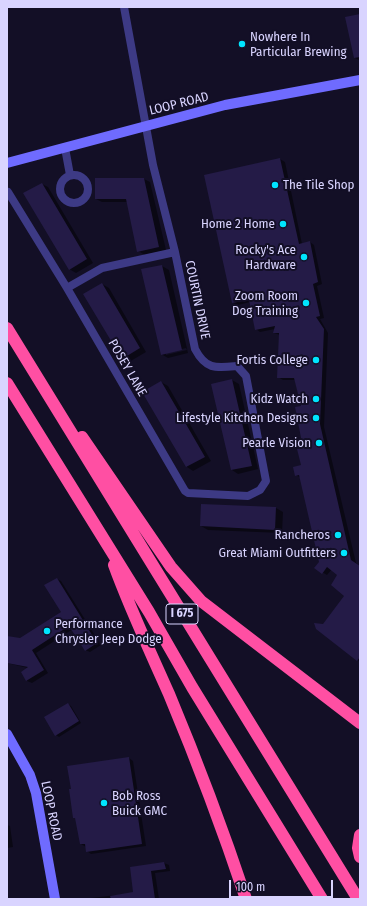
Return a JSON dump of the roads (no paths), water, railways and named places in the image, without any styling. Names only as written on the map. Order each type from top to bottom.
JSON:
[{"type":"highway","points":[[7,327],[167,560],[186,585],[216,613],[360,723]]},
{"type":"highway","name":"I 675","points":[[7,327],[358,899]]},
{"type":"highway","name":"I 675","points":[[7,384],[150,612],[192,687],[322,899]]},
{"type":"highway","points":[[106,543],[125,596],[175,709],[234,861],[245,898]]},
{"type":"highway","points":[[360,835],[358,848],[360,857]]},
{"type":"street","name":"COURTIN DRIVE","points":[[124,7],[136,76],[147,125],[153,165],[175,252],[195,349],[200,358],[209,366],[216,368],[237,366],[246,376],[266,480],[260,490]]},
{"type":"street","name":"LOOP ROAD","points":[[7,163],[147,125],[225,106],[360,80]]},
{"type":"street","points":[[65,148],[70,175]]},
{"type":"street","name":"POSEY LANE","points":[[8,192],[67,288],[185,491],[188,493],[248,496],[260,490]]},
{"type":"street","points":[[67,288],[102,268],[175,252]]},
{"type":"street","name":"LOOP ROAD","points":[[7,734],[30,775],[36,793],[55,899]]},
{"type":"place","name":"Nowhere In Particular Brewing","points":[[242,44]]},
{"type":"place","name":"The Tile Shop","points":[[275,185]]},
{"type":"place","name":"Home 2 Home","points":[[283,224]]},
{"type":"place","name":"Rocky's Ace Hardware","points":[[304,257]]},
{"type":"place","name":"Zoom Room Dog Training","points":[[306,303]]},
{"type":"place","name":"Fortis College","points":[[316,360]]},
{"type":"place","name":"Kidz Watch","points":[[316,399]]},
{"type":"place","name":"Lifestyle Kitchen Designs","points":[[316,418]]},
{"type":"place","name":"Pearle Vision","points":[[319,443]]},
{"type":"place","name":"Rancheros","points":[[338,535]]},
{"type":"place","name":"Great Miami Outfitters","points":[[344,553]]},
{"type":"place","name":"Performance Chrysler Jeep Dodge","points":[[47,631]]},
{"type":"place","name":"Bob Ross Buick GMC","points":[[104,803]]}]
